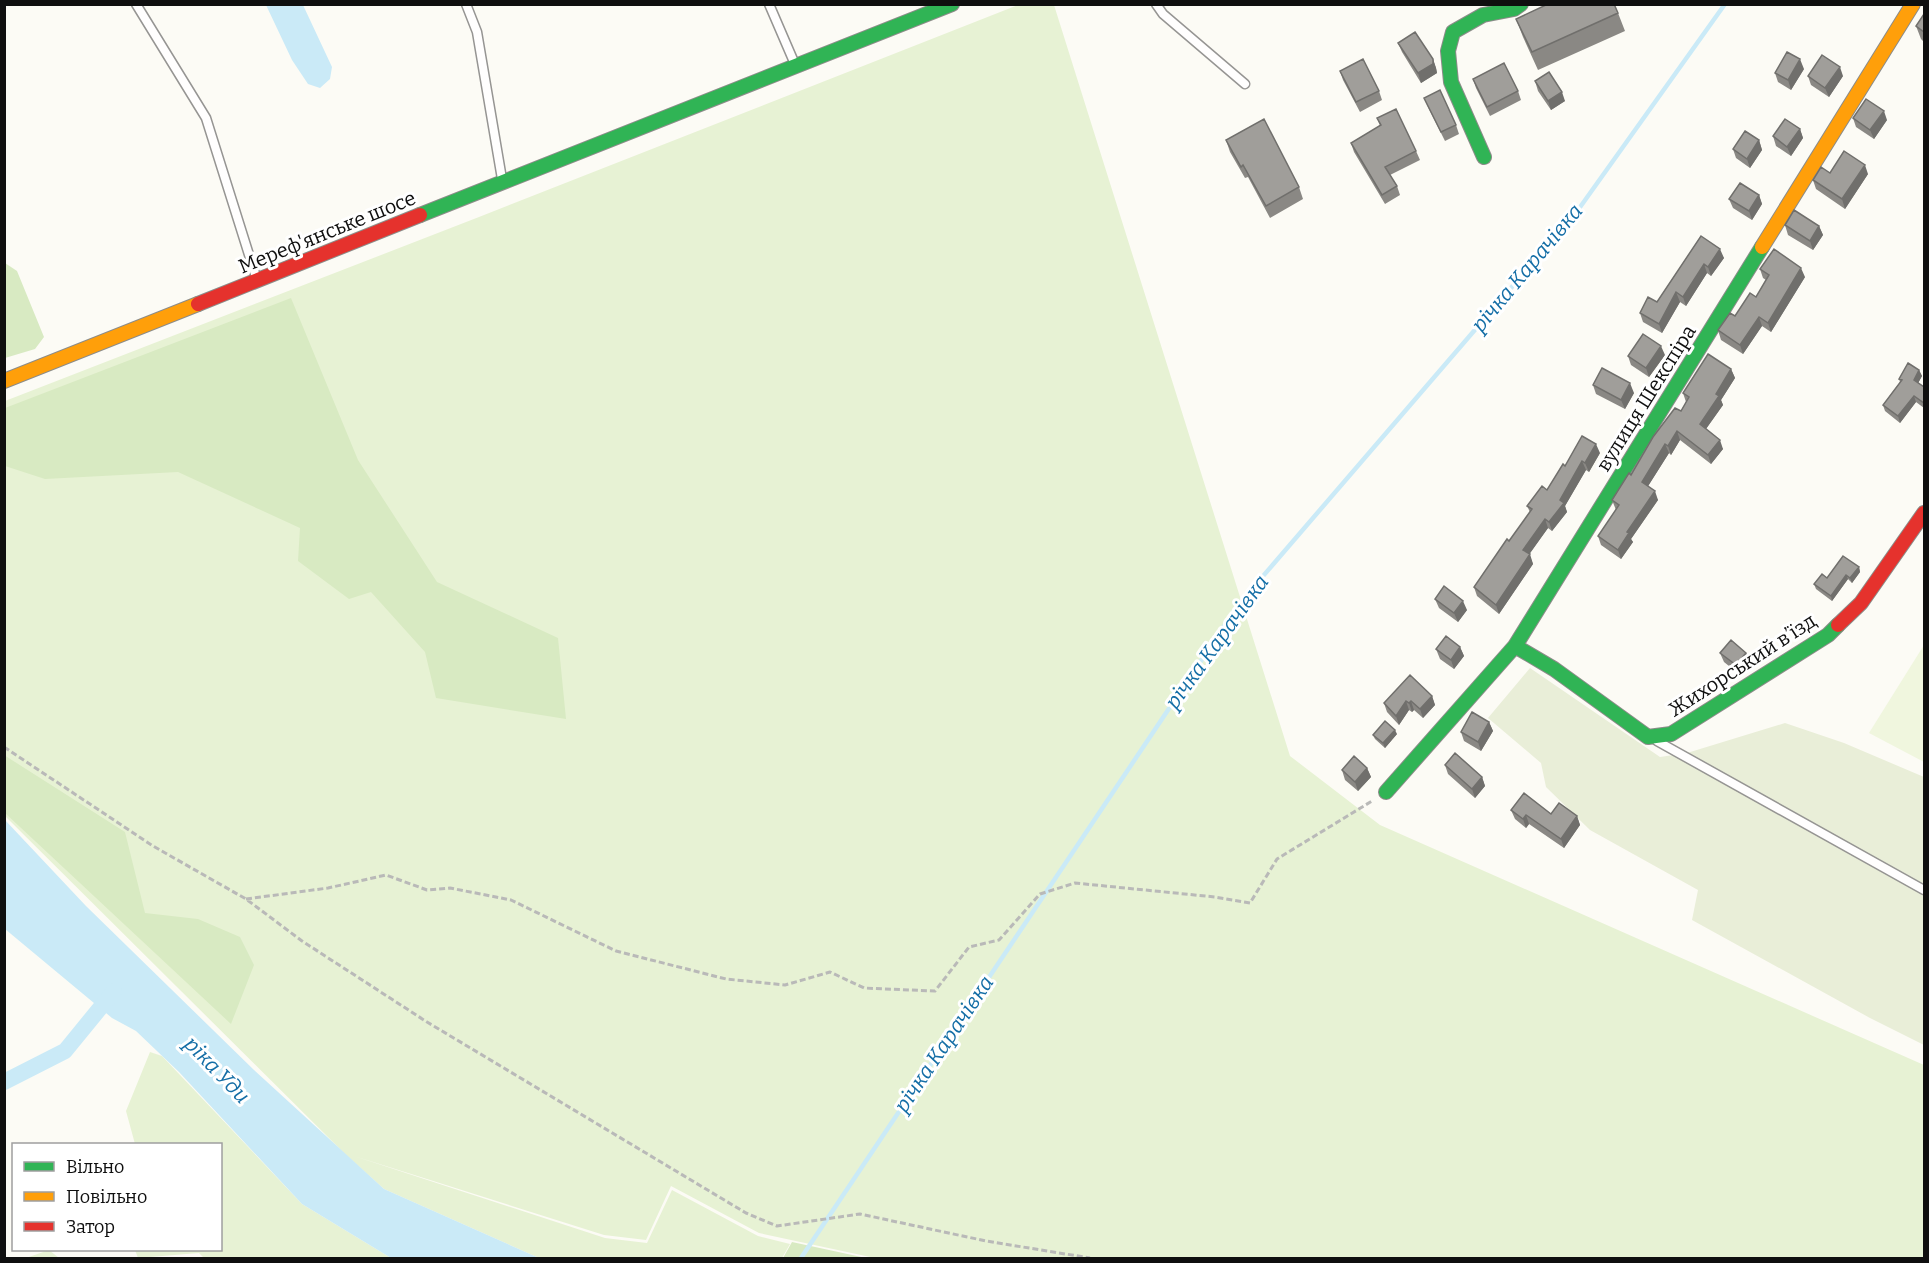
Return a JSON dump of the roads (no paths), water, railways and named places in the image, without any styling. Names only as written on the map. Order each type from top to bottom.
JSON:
[{"type":"main road","name":"Мереф'янське шосе","points":[[4,381],[952,4]]},
{"type":"main road","points":[[1484,157],[1451,82],[1448,51],[1454,32],[1483,15],[1514,9],[1521,4]]},
{"type":"main road","name":"вулиця Шекспіра","points":[[1386,792],[1515,646],[1913,4]]},
{"type":"main road","name":"Жихорський в’їзд","points":[[1648,737],[1671,734],[1828,635],[1861,603],[1924,513]]},
{"type":"main road","points":[[1515,646],[1554,669],[1648,737]]},
{"type":"lane","points":[[136,4],[206,118],[257,280]]},
{"type":"lane","points":[[466,4],[477,32],[503,183]]},
{"type":"lane","points":[[769,4],[795,66]]},
{"type":"lane","points":[[1156,4],[1163,14],[1245,84]]},
{"type":"lane","points":[[1648,737],[1924,890]]},
{"type":"water","points":[[266,5],[303,5],[332,67],[330,79],[320,88],[308,84],[292,60]]},
{"type":"water","name":"ріка Уди","points":[[5,820],[86,906],[254,1070],[384,1189],[539,1258],[391,1258],[302,1204],[179,1072],[136,1031],[112,1018],[5,929]]},
{"type":"waterway","name":"річка Карачівка","points":[[801,1258],[1239,604],[1578,210],[1725,4]]},
{"type":"waterway","points":[[4,1082],[65,1051],[114,991]]}]
